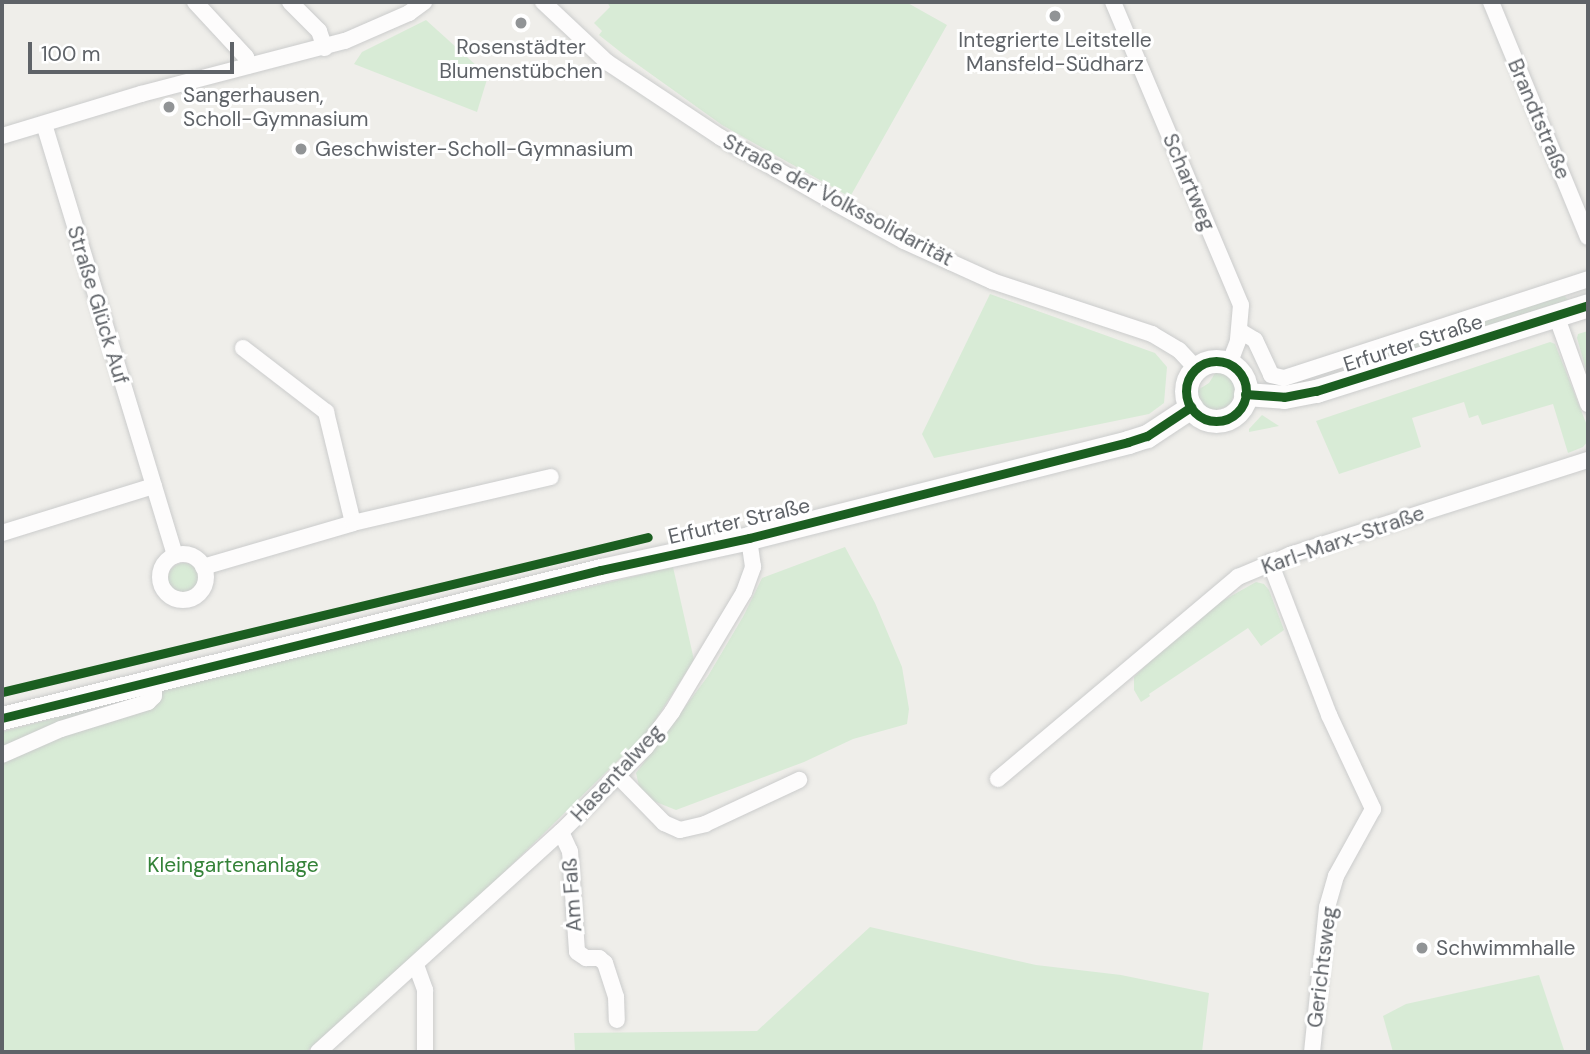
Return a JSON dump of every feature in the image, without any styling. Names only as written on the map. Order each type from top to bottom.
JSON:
[{"type":"main road","name":"Erfurter Straße","points":[[1245,394],[1284,397],[1315,391],[1588,305]]},
{"type":"main road","points":[[1212,361],[1229,364],[1243,379],[1245,394],[1236,412],[1223,420],[1205,419],[1191,407],[1186,387],[1196,368],[1212,361]]},
{"type":"main road","name":"Erfurter Straße","points":[[2,719],[601,570],[749,538],[1128,442],[1147,436],[1191,407]]},
{"type":"street","points":[[195,2],[246,57],[249,65]]},
{"type":"street","points":[[290,2],[319,31],[325,48]]},
{"type":"street","points":[[2,136],[249,65],[325,48],[373,30],[405,7],[424,2]]},
{"type":"street","name":"Straße der Volkssolidarität","points":[[543,2],[607,62],[720,137],[848,210],[904,241],[992,281],[1152,334],[1179,350],[1196,368]]},
{"type":"street","name":"Schartweg","points":[[1114,2],[1241,305],[1240,331],[1229,364]]},
{"type":"street","name":"Brandtstraße","points":[[1491,2],[1588,237]]},
{"type":"street","name":"Straße Glück Auf","points":[[44,124],[175,556]]},
{"type":"street","name":"Erfurter Straße","points":[[1240,331],[1255,340],[1271,375],[1284,378],[1588,279]]},
{"type":"street","points":[[1556,316],[1588,404]]},
{"type":"street","points":[[243,348],[326,412],[353,523]]},
{"type":"street","name":"Karl-Marx-Straße","points":[[998,779],[1230,583],[1270,562],[1588,460]]},
{"type":"street","points":[[203,566],[353,523],[551,477]]},
{"type":"street","points":[[2,533],[154,486]]},
{"type":"street","name":"Hasentalweg","points":[[318,1052],[561,832],[618,776],[672,712],[739,602],[753,567],[749,538]]},
{"type":"street","points":[[175,556],[193,557],[203,566],[205,584],[199,593],[189,599],[177,599],[167,594],[160,578],[166,562],[175,556]]},
{"type":"street","name":"Gerichtsweg","points":[[1270,562],[1329,715],[1373,809],[1336,876],[1327,907],[1312,1052]]},
{"type":"street","points":[[2,755],[61,729],[148,702],[154,696],[154,681]]},
{"type":"street","points":[[618,776],[664,823],[680,830],[705,824],[799,780]]},
{"type":"street","name":"Am Faß","points":[[561,832],[570,851],[577,952],[586,958],[599,958],[605,963],[617,997],[617,1020]]},
{"type":"street","points":[[416,965],[425,990],[425,1052]]},
{"type":"green space","points":[[607,2],[906,2],[947,25],[850,197],[722,125],[599,35],[602,31],[594,23],[610,7]]},
{"type":"green space","points":[[426,20],[488,76],[477,112],[354,64],[362,52]]},
{"type":"green space","points":[[990,294],[1155,353],[1167,367],[1164,403],[1149,414],[934,458],[922,434]]},
{"type":"green space","points":[[1563,294],[1568,300],[1373,361],[1372,355]]},
{"type":"green space","points":[[1588,331],[1588,377],[1577,338],[1578,334]]},
{"type":"green space","points":[[1550,342],[1555,344],[1588,428],[1588,441],[1583,447],[1568,453],[1553,404],[1482,425],[1478,415],[1469,418],[1464,402],[1412,418],[1421,447],[1339,474],[1316,421]]},
{"type":"green space","points":[[1217,370],[1229,375],[1236,390],[1230,405],[1215,411],[1203,406],[1196,391],[1209,383]]},
{"type":"green space","points":[[1262,415],[1279,426],[1249,432],[1249,429]]},
{"type":"green space","points":[[845,547],[875,603],[902,667],[909,709],[907,724],[853,739],[804,762],[676,810],[651,800],[639,786],[636,773],[708,676],[762,578]]},
{"type":"green space","points":[[184,563],[196,567],[200,579],[196,591],[184,595],[172,591],[168,579],[172,567]]},
{"type":"green space","name":"Kleingartenanlage","points":[[673,567],[694,660],[649,730],[486,890],[306,1052],[2,1052],[2,732],[165,689]]},
{"type":"green space","points":[[1256,582],[1264,584],[1269,590],[1284,630],[1261,646],[1248,628],[1141,702],[1134,690],[1134,677],[1184,628],[1188,631],[1217,604]]},
{"type":"green space","points":[[870,927],[1036,965],[1121,975],[1209,993],[1202,1052],[575,1052],[574,1033],[757,1031]]},
{"type":"green space","points":[[1539,975],[1564,1050],[1393,1052],[1383,1016],[1406,1004]]},
{"type":"cycle path","points":[[1245,394],[1284,397],[1316,391],[1588,305]]},
{"type":"cycle path","points":[[1216,361],[1233,366],[1241,374],[1246,391],[1241,408],[1233,416],[1216,421],[1199,416],[1191,408],[1186,391],[1191,374],[1199,366],[1216,361]]},
{"type":"cycle path","points":[[2,718],[601,570],[749,538],[1128,442],[1147,436],[1191,407]]},
{"type":"cycle path","points":[[2,692],[648,537]]},
{"type":"place","name":"Integrierte Leitstelle Mansfeld-Südharz","points":[[1055,16]]},
{"type":"place","name":"Rosenstädter Blumenstübchen","points":[[521,23]]},
{"type":"place","name":"Sangerhausen, Scholl-Gymnasium","points":[[169,107]]},
{"type":"place","name":"Geschwister-Scholl-Gymnasium","points":[[301,149]]},
{"type":"place","name":"Schwimmhalle","points":[[1422,948]]}]
